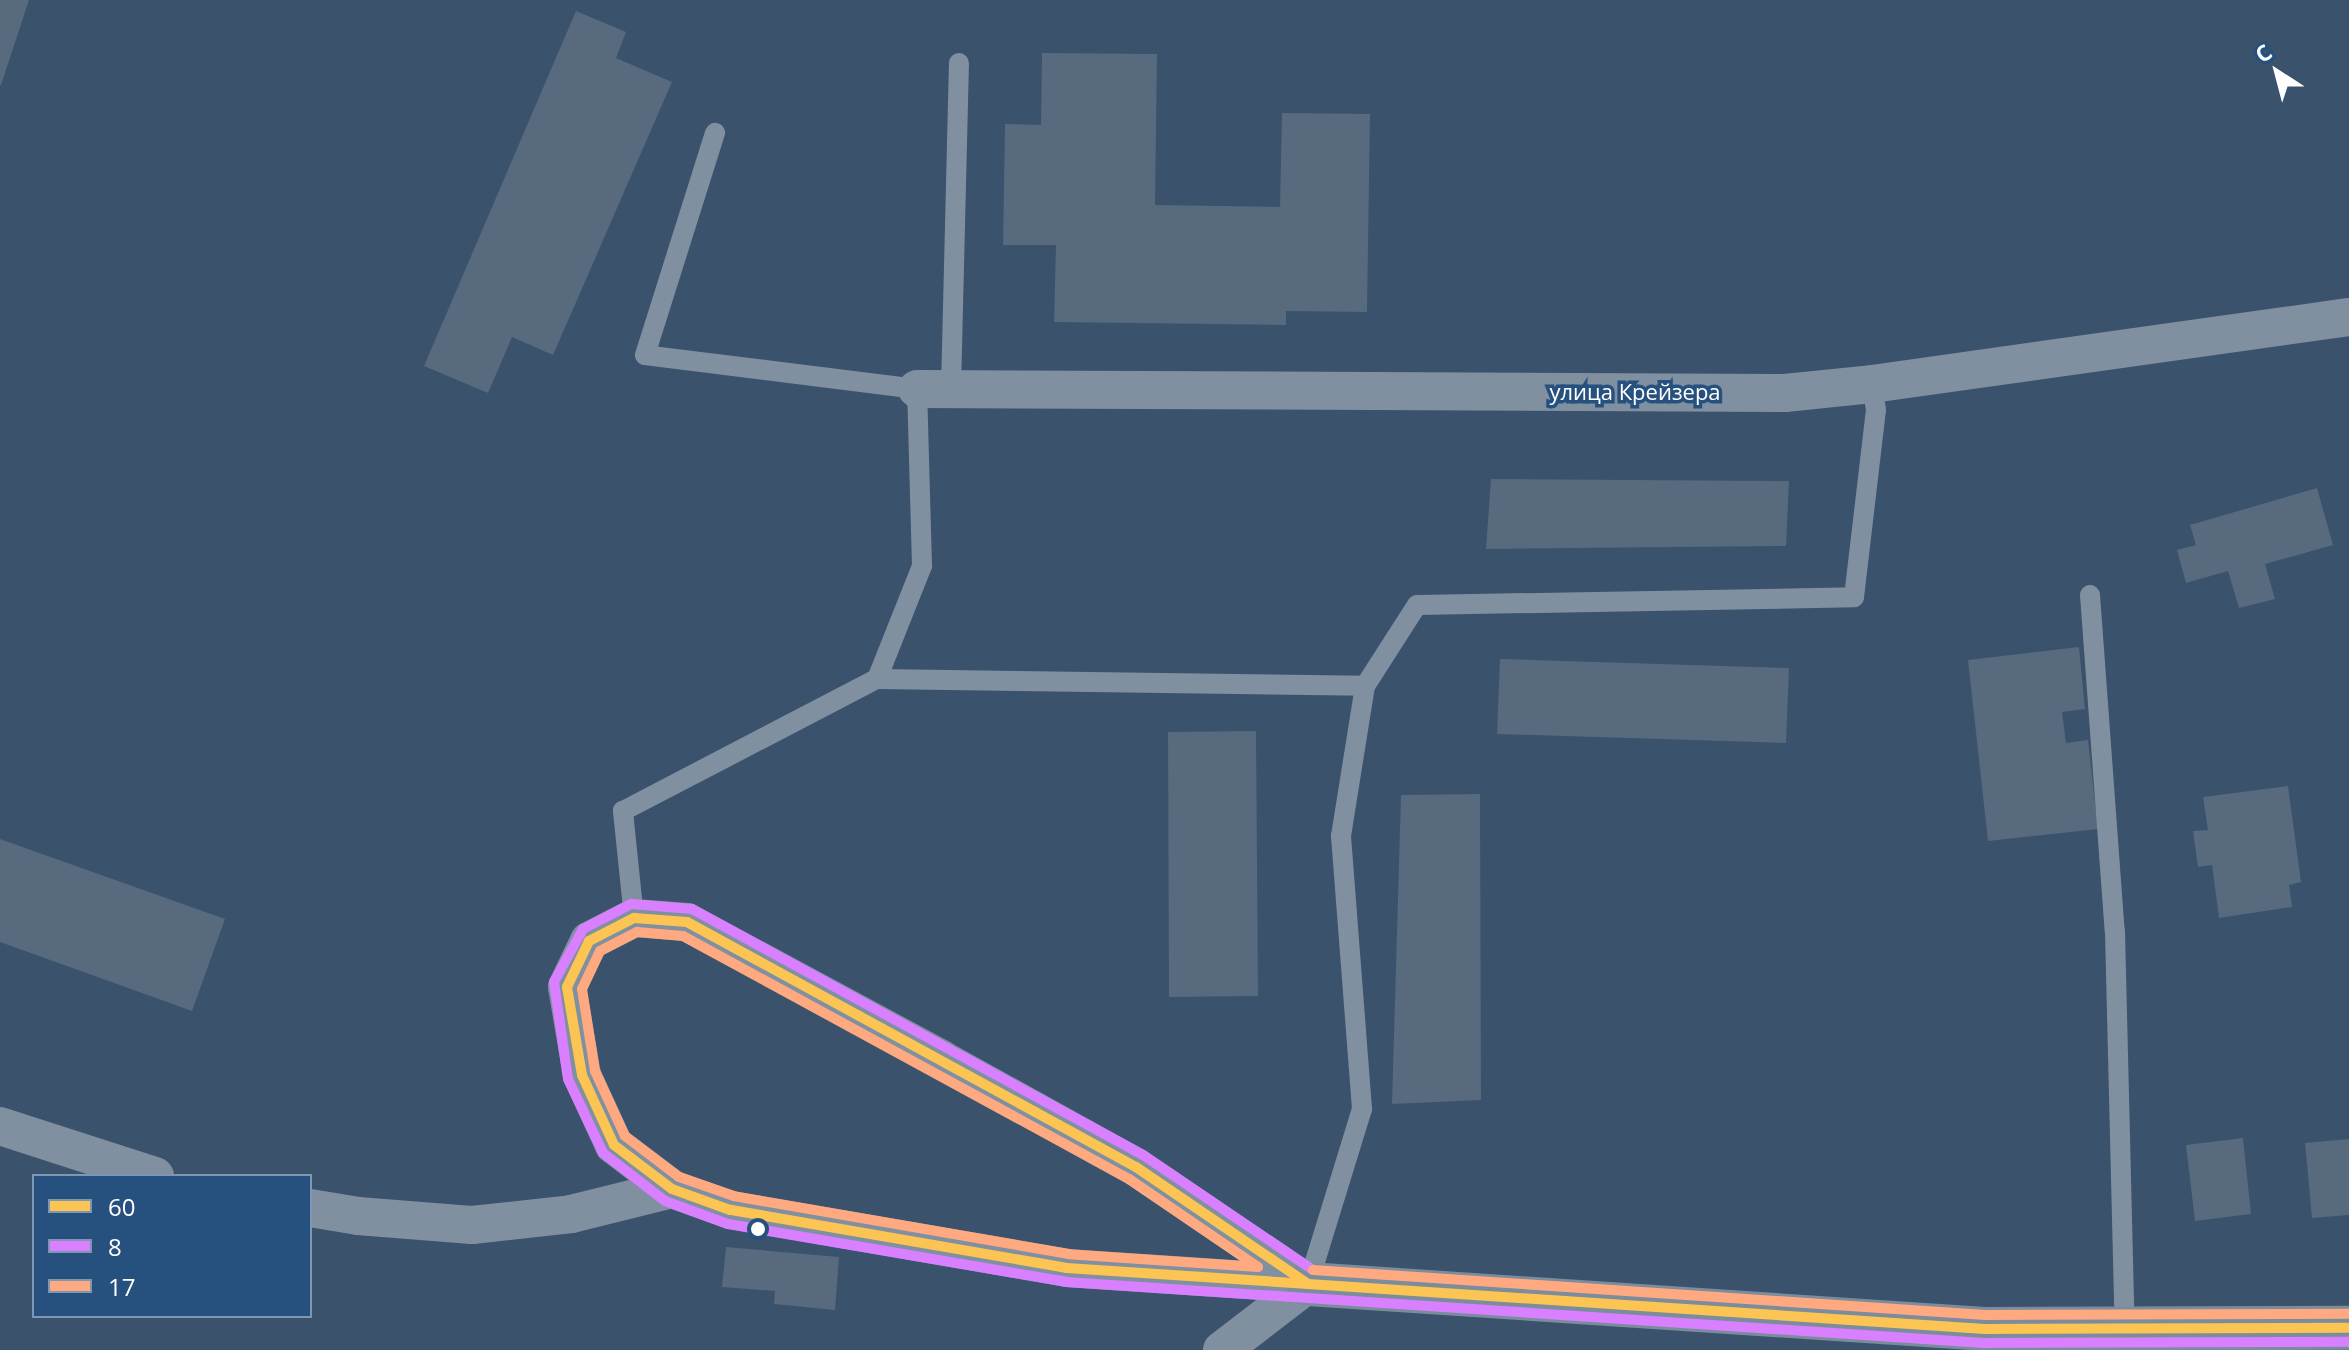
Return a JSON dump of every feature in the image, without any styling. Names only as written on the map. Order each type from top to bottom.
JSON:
[{"type":"street","name":"улица Крейзера","points":[[934,389],[1785,393],[1872,384],[2349,317]]},
{"type":"street","points":[[1308,1284],[1136,1167],[687,922],[634,918],[589,941],[567,987],[582,1075],[614,1145],[672,1189],[730,1210],[1067,1268],[1985,1329],[2349,1328]]},
{"type":"street","points":[[0,1126],[149,1174]]},
{"type":"street","points":[[312,1208],[358,1216],[472,1225],[571,1214],[672,1189]]},
{"type":"street","points":[[1222,1350],[1308,1284]]},
{"type":"lane","points":[[877,679],[922,566],[959,63]]},
{"type":"lane","points":[[715,133],[645,355],[934,389]]},
{"type":"lane","points":[[1308,1284],[1362,1109],[1341,836],[1365,686],[1417,605],[1854,597],[1876,410],[1872,384]]},
{"type":"lane","points":[[2090,595],[2115,932],[2125,1329]]},
{"type":"lane","points":[[634,918],[623,811],[877,679],[1365,686]]},
{"type":"building","points":[[0,0],[29,0],[1,85],[0,85]]},
{"type":"building","points":[[576,11],[626,32],[616,58],[672,82],[553,355],[512,337],[488,393],[424,366]]},
{"type":"building","points":[[1042,53],[1157,54],[1155,205],[1280,207],[1282,113],[1370,114],[1367,312],[1286,311],[1286,325],[1054,322],[1056,245],[1003,245],[1005,124],[1041,125]]},
{"type":"building","points":[[1491,479],[1789,481],[1786,546],[1486,549]]},
{"type":"building","points":[[2317,488],[2333,545],[2265,564],[2275,599],[2239,608],[2228,571],[2186,583],[2177,550],[2196,545],[2190,525]]},
{"type":"building","points":[[2079,647],[2085,709],[2062,712],[2066,743],[2088,740],[2098,829],[1988,841],[1968,660]]},
{"type":"building","points":[[1500,659],[1789,668],[1786,743],[1497,734]]},
{"type":"building","points":[[1256,731],[1258,996],[1169,997],[1168,732]]},
{"type":"building","points":[[2288,786],[2301,882],[2289,885],[2292,907],[2219,918],[2212,865],[2198,867],[2193,831],[2208,830],[2203,797]]},
{"type":"building","points":[[1480,794],[1481,1100],[1392,1104],[1401,795]]},
{"type":"building","points":[[0,839],[225,919],[192,1011],[0,942]]},
{"type":"building","points":[[2243,1138],[2251,1214],[2195,1221],[2186,1145]]},
{"type":"building","points":[[2349,1139],[2349,1215],[2312,1218],[2305,1143]]},
{"type":"building","points":[[726,1247],[839,1257],[835,1310],[774,1304],[775,1291],[722,1287]]},
{"type":"transit line","name":"8","points":[[1313,1270],[1143,1155],[692,909],[631,904],[583,929],[554,982],[568,1079],[603,1153],[665,1201],[728,1224],[1066,1282],[1984,1343],[2349,1342]]},
{"type":"transit line","name":"60","points":[[634,918],[687,922],[1136,1167],[1308,1284],[1067,1268],[730,1210],[672,1189],[614,1145],[582,1075],[567,987],[589,941],[634,918]]},
{"type":"transit line","name":"17","points":[[637,932],[683,936],[1129,1179],[1258,1267],[1069,1254],[734,1196],[679,1177],[625,1136],[595,1071],[582,989],[600,951],[637,932]]},
{"type":"transit line","name":"17","points":[[1313,1270],[1985,1315],[2349,1314]]},
{"type":"transit line","name":"60","points":[[1308,1284],[1985,1329],[2349,1328]]}]
